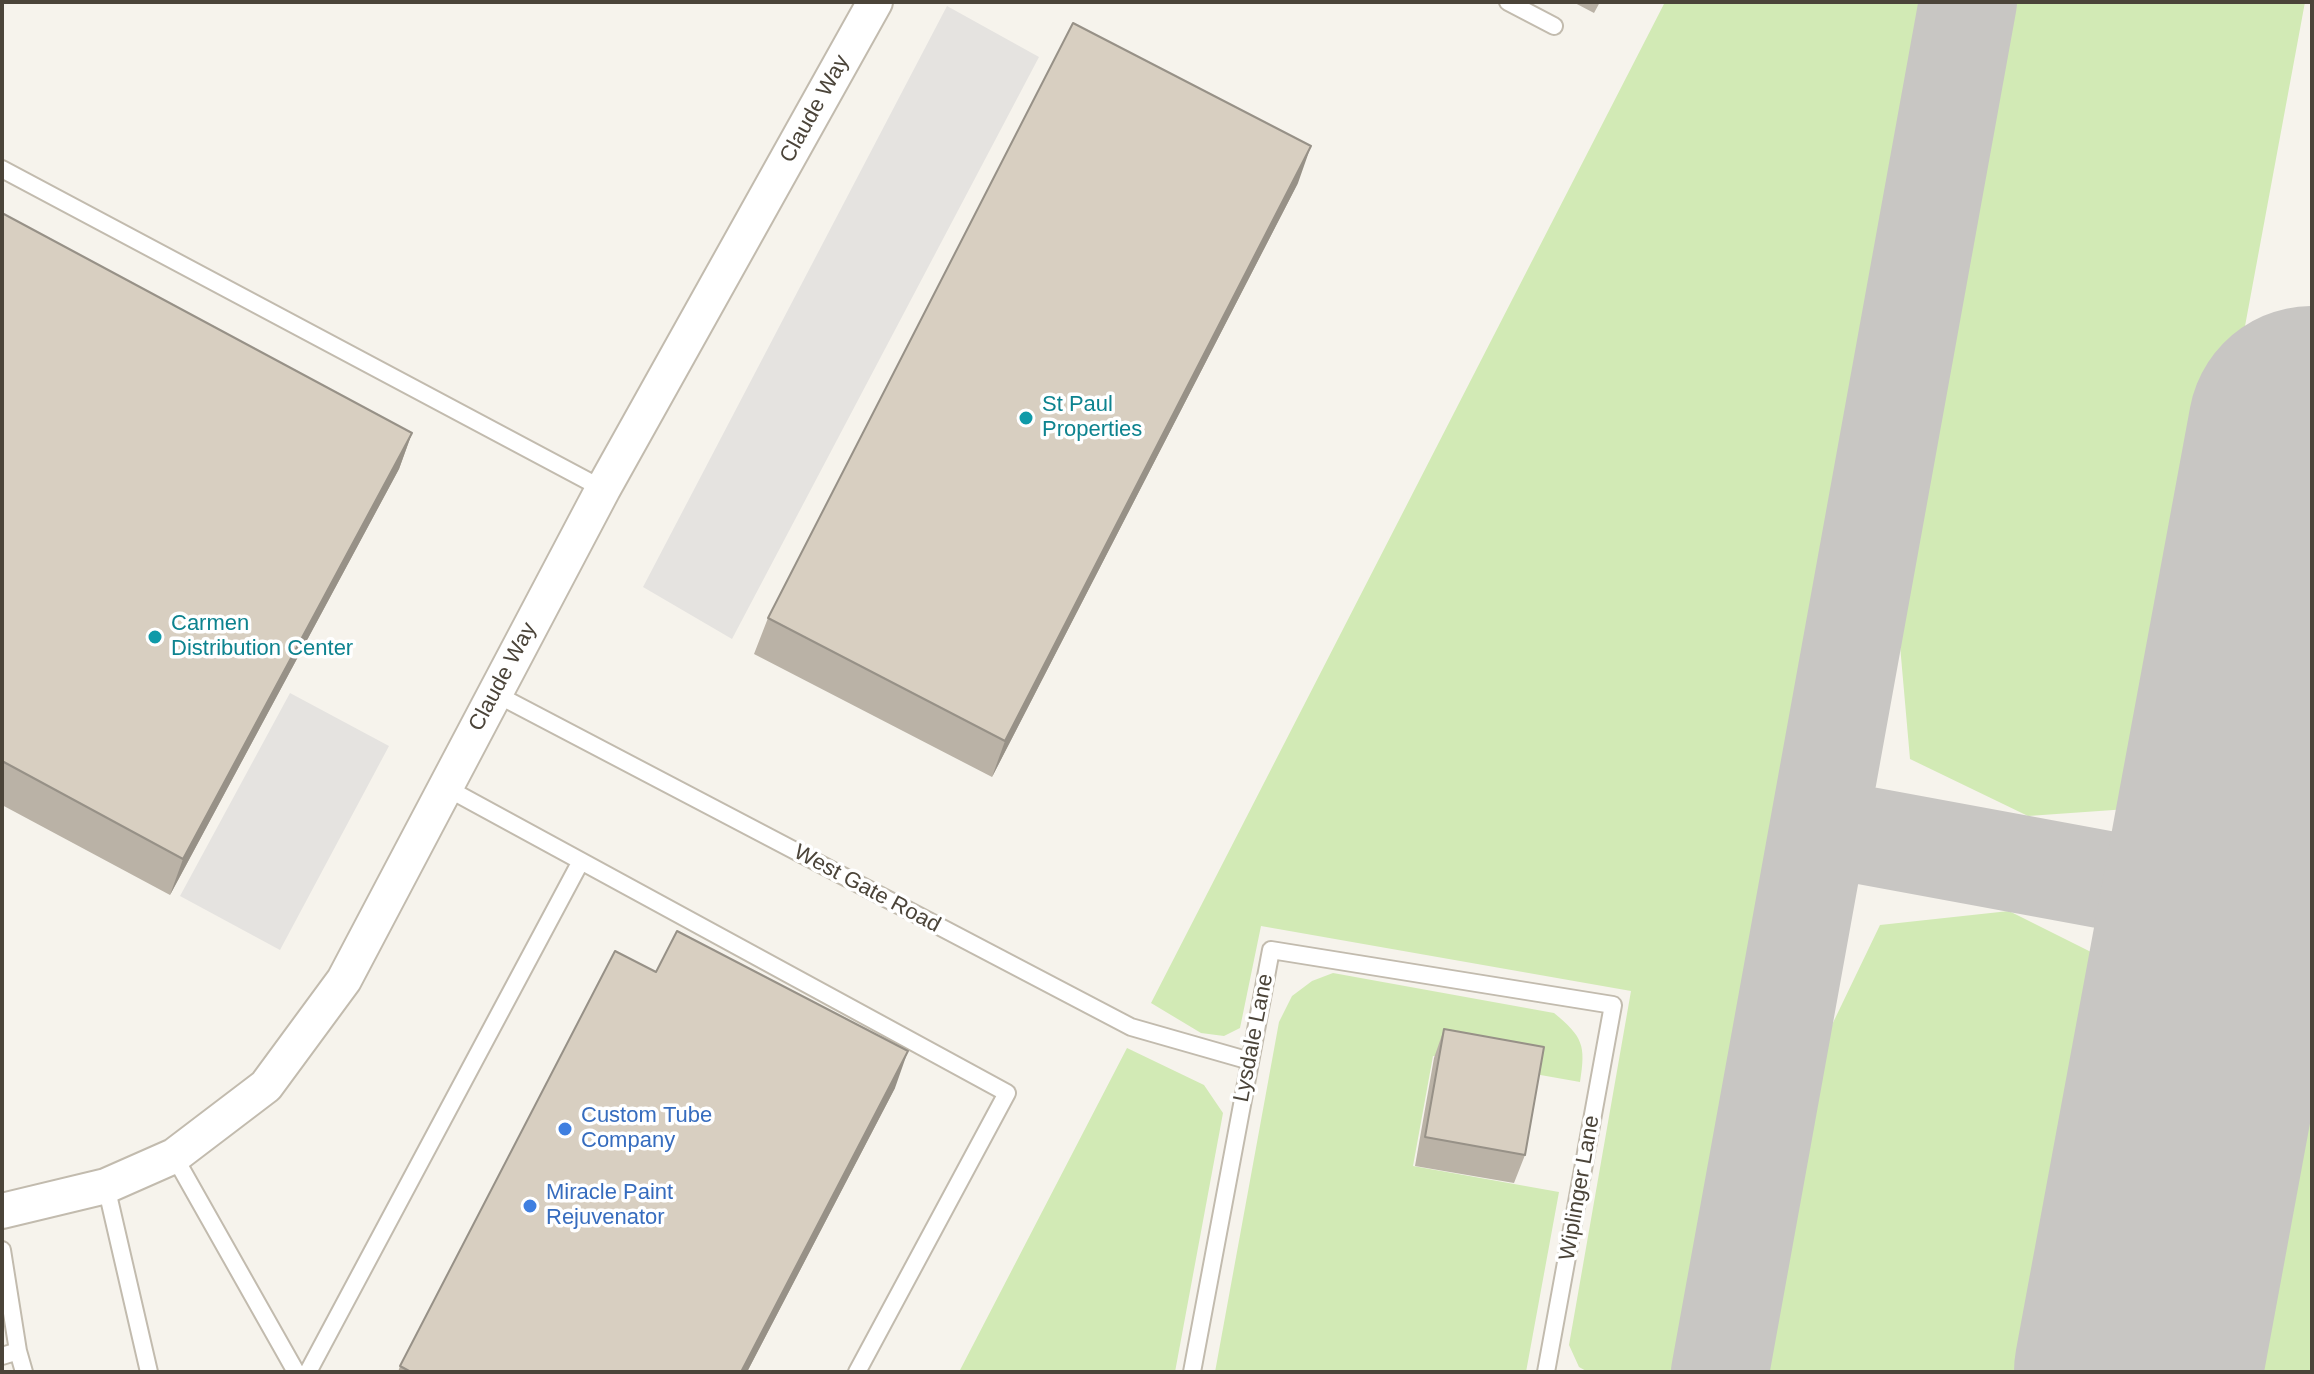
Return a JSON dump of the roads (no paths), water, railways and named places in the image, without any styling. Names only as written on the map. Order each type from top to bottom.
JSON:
[{"type":"street","name":"Claude Way","points":[[2,1211],[106,1186],[174,1156],[266,1086],[344,980],[603,489],[875,2]]},
{"type":"lane","points":[[1508,2],[1554,26]]},
{"type":"lane","points":[[2,169],[603,489]]},
{"type":"lane","name":"West Gate Road","points":[[494,693],[1131,1027],[1250,1061]]},
{"type":"lane","points":[[445,787],[1007,1093],[857,1372]]},
{"type":"lane","points":[[308,1372],[581,861]]},
{"type":"lane","name":"Lysdale Lane","points":[[1192,1372],[1271,950],[1613,1005]]},
{"type":"lane","name":"Wiplinger Lane","points":[[1546,1372],[1613,1005]]},
{"type":"lane","points":[[174,1156],[296,1372]]},
{"type":"lane","points":[[106,1186],[149,1372]]},
{"type":"lane","points":[[2,1250],[10,1354],[24,1372]]},
{"type":"place","name":"St Paul Properties","points":[[1026,418]]},
{"type":"place","name":"Carmen Distribution Center","points":[[155,637]]},
{"type":"place","name":"Custom Tube Company","points":[[565,1129]]},
{"type":"place","name":"Miracle Paint Rejuvenator","points":[[530,1206]]}]
